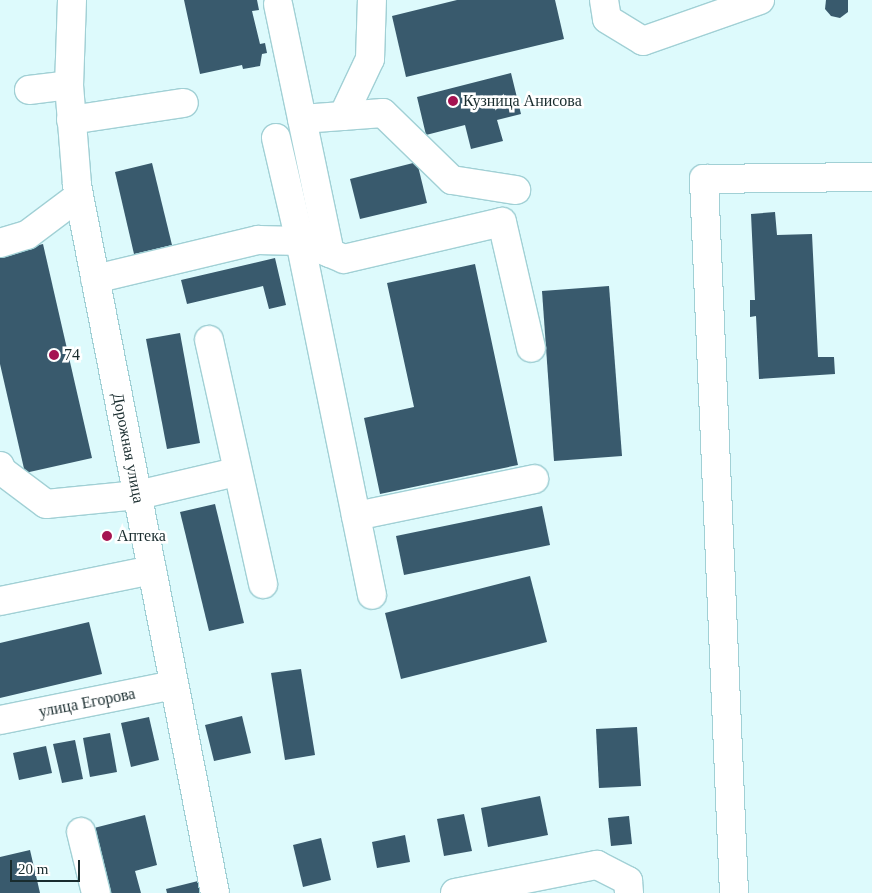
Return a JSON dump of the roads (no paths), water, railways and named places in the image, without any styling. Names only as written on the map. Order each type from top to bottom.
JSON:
[{"type":"main road","name":"Дорожная улица","points":[[72,0],[69,85],[79,196],[215,893]]},
{"type":"main road","points":[[343,116],[370,60],[372,0]]},
{"type":"main road","points":[[604,0],[607,20],[643,41],[760,0]]},
{"type":"main road","points":[[278,4],[330,252]]},
{"type":"main road","points":[[29,90],[69,85]]},
{"type":"main road","points":[[72,120],[184,103]]},
{"type":"main road","points":[[302,118],[383,114],[452,180],[516,190]]},
{"type":"main road","points":[[276,138],[300,241],[372,596]]},
{"type":"main road","points":[[734,893],[704,179],[872,177]]},
{"type":"main road","points":[[0,243],[27,235],[79,196]]},
{"type":"main road","points":[[95,279],[258,240],[300,241],[344,259],[502,222],[531,348]]},
{"type":"main road","points":[[208,340],[236,472],[263,584]]},
{"type":"main road","points":[[0,466],[2,471],[46,504],[138,495],[236,472]]},
{"type":"main road","points":[[356,516],[534,479]]},
{"type":"main road","points":[[0,601],[152,570]]},
{"type":"main road","name":"улица Егорова","points":[[0,720],[174,685]]},
{"type":"main road","points":[[81,832],[96,893]]},
{"type":"main road","points":[[455,893],[597,865],[628,881],[629,893]]},
{"type":"place","name":"Кузница Анисова","points":[[453,101]]},
{"type":"place","name":"74","points":[[54,355]]},
{"type":"place","name":"Аптека","points":[[107,536]]}]
